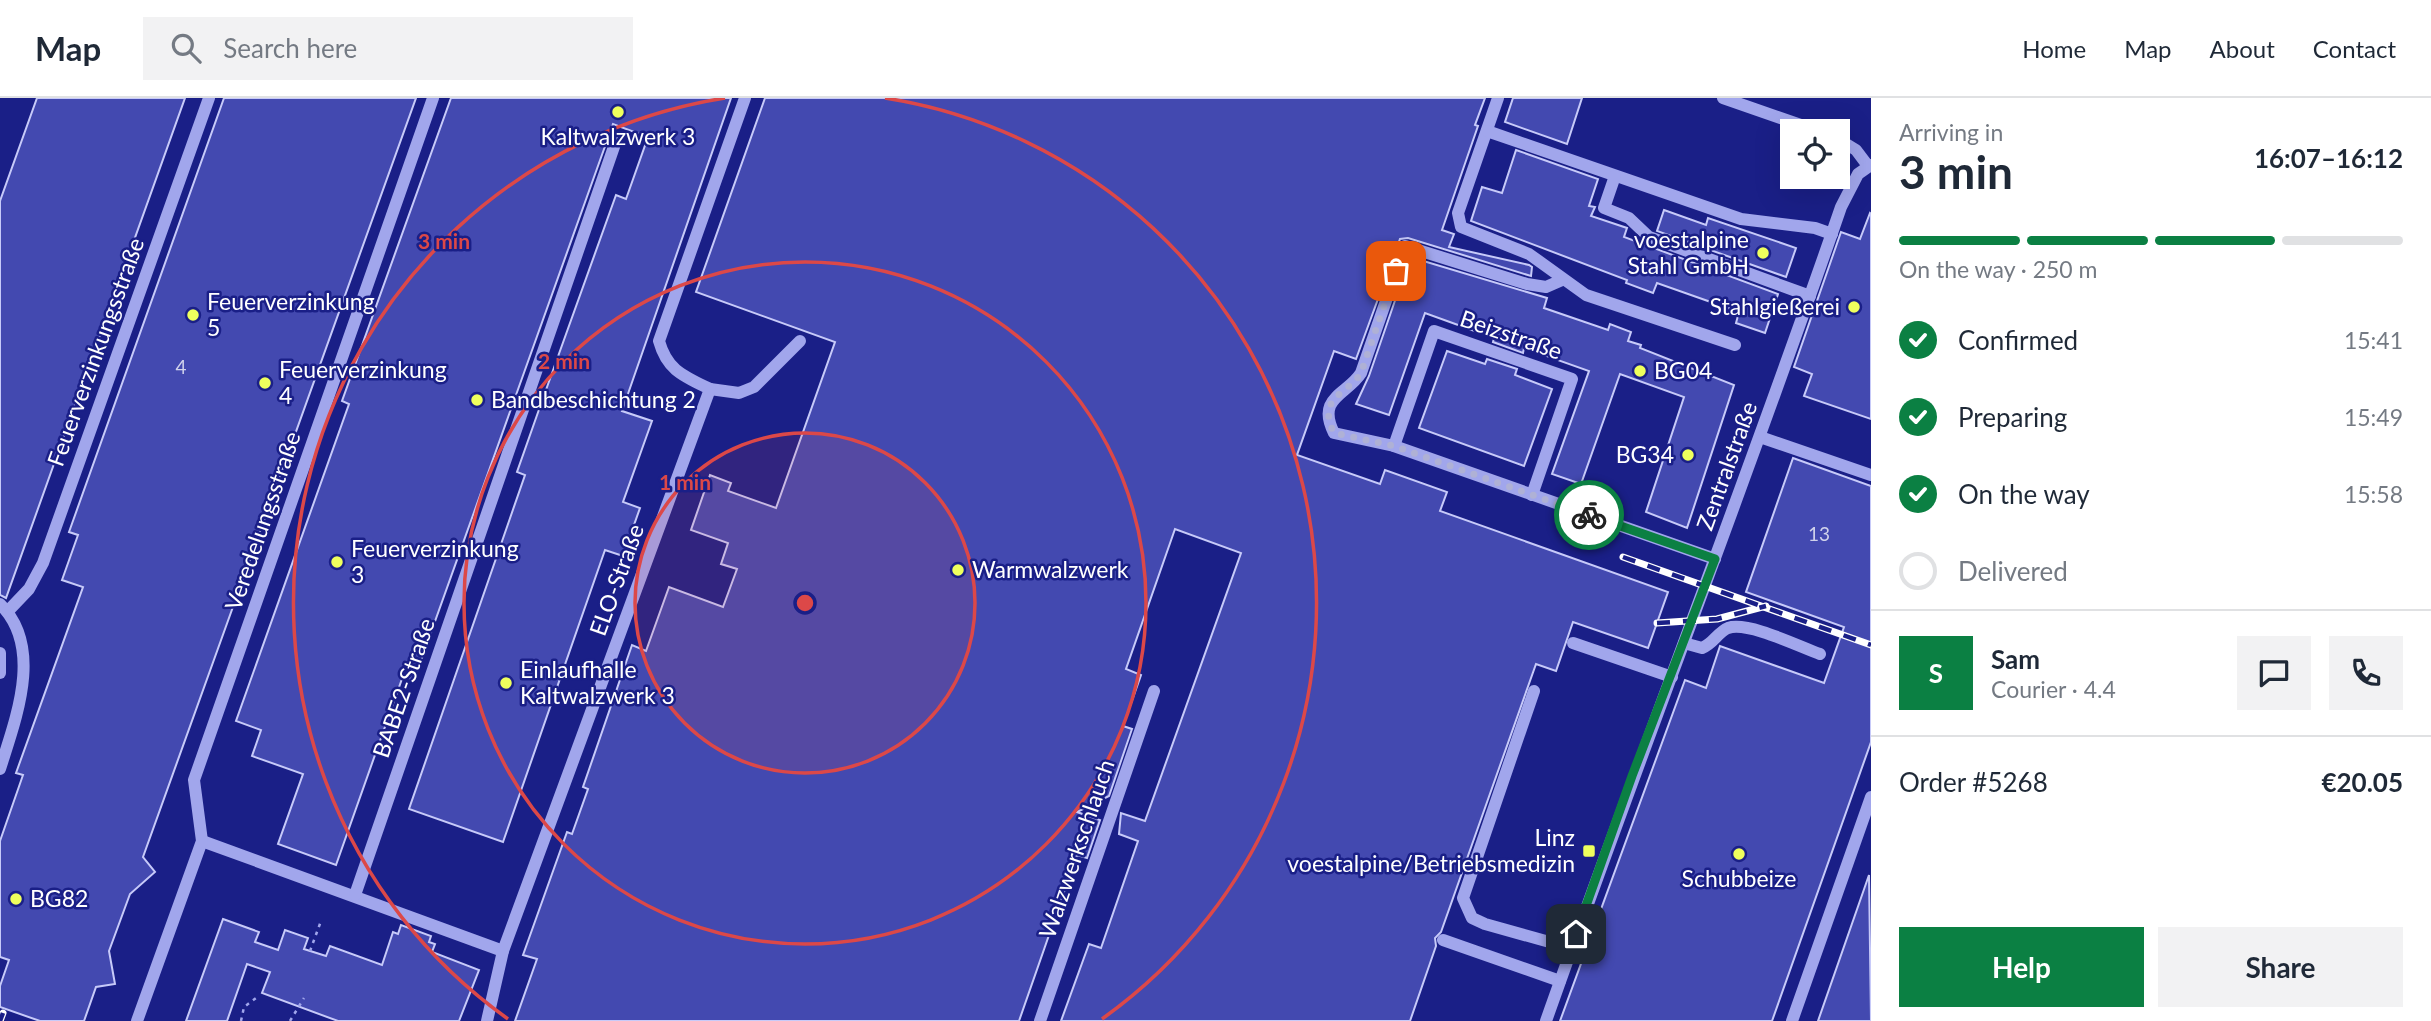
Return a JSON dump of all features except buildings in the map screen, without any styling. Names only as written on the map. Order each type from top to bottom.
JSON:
[{"type":"street","name":"Feuerverzinkungsstraße","points":[[4,607],[29,589],[43,563],[209,98]]},
{"type":"street","name":"Veredelungsstraße","points":[[137,1021],[202,841],[194,780],[433,98]]},
{"type":"street","points":[[745,98],[659,341],[664,361],[687,378],[710,389],[739,393],[754,387],[800,341]]},
{"type":"street","points":[[1498,98],[1458,213],[1458,222],[1466,231],[1529,254],[1586,295],[1735,345]]},
{"type":"street","points":[[1729,99],[1785,119]]},
{"type":"street","points":[[1486,131],[1741,219],[1815,228],[1832,234]]},
{"type":"street","name":"BABE2-Straße","points":[[355,895],[617,138]]},
{"type":"street","points":[[1850,146],[1869,166]]},
{"type":"street","name":"Zentralstraße","points":[[1546,1021],[1632,776],[1715,559],[1832,234],[1852,184],[1869,166]]},
{"type":"street","points":[[1615,176],[1604,208],[1629,218],[1649,237],[1810,296]]},
{"type":"street","points":[[1562,280],[1546,288],[1527,284],[1405,246],[1361,373],[1355,382],[1335,395],[1330,415],[1334,433],[1394,446],[1715,559]]},
{"type":"street","name":"Beizstraße","points":[[1394,446],[1434,331],[1561,375],[1572,379],[1532,495]]},
{"type":"street","name":"ELO-Straße","points":[[487,1021],[502,951],[710,389]]},
{"type":"street","points":[[1760,437],[1871,475]]},
{"type":"street","points":[[0,769],[11,736],[23,672],[23,640],[4,607]]},
{"type":"street","points":[[1684,643],[1702,648],[1726,629],[1748,628],[1820,654]]},
{"type":"street","points":[[1573,643],[1671,677]]},
{"type":"street","points":[[0,653],[0,673]]},
{"type":"street","name":"Walzwerkschlauch","points":[[1040,1021],[1154,691]]},
{"type":"street","points":[[1534,691],[1462,898],[1466,909],[1479,921],[1571,948]]},
{"type":"street","points":[[1792,1021],[1871,797]]},
{"type":"street","points":[[202,841],[502,951]]},
{"type":"street","points":[[1444,940],[1560,981]]},
{"type":"path","points":[[310,951],[321,921]]},
{"type":"path","points":[[241,1021],[244,1007],[256,998]]},
{"type":"path","points":[[290,1021],[304,998]]},
{"type":"railway","points":[[1623,557],[1871,645]]},
{"type":"railway","points":[[1657,623],[1717,619],[1766,606]]},
{"type":"railway","points":[[0,1021],[3,1013]]},
{"type":"way so far","points":[[1396,271],[1361,373],[1355,382],[1335,395],[1331,403],[1330,425],[1334,433],[1394,446],[1589,515]]},
{"type":"place","name":"Kaltwalzwerk 3","points":[[618,112]]},
{"type":"place","name":"voestalpine Stahl GmbH","points":[[1763,253]]},
{"type":"place","name":"Stahlgießerei","points":[[1854,307]]},
{"type":"place","name":"Feuerverzinkung 5","points":[[193,315]]},
{"type":"place","name":"BG04","points":[[1640,371]]},
{"type":"place","name":"Feuerverzinkung 4","points":[[265,383]]},
{"type":"place","name":"Bandbeschichtung 2","points":[[477,400]]},
{"type":"place","name":"BG34","points":[[1688,455]]},
{"type":"place","name":"Feuerverzinkung 3","points":[[337,562]]},
{"type":"place","name":"Warmwalzwerk","points":[[958,570]]},
{"type":"place","name":"Einlaufhalle Kaltwalzwerk 3","points":[[506,683]]},
{"type":"place","name":"Linz voestalpine/Betriebsmedizin","points":[[1589,851]]},
{"type":"place","name":"Schubbeize","points":[[1739,854]]},
{"type":"place","name":"BG82","points":[[16,899]]},
{"type":"route","points":[[1576,934],[1632,776],[1715,559],[1589,515]]}]
